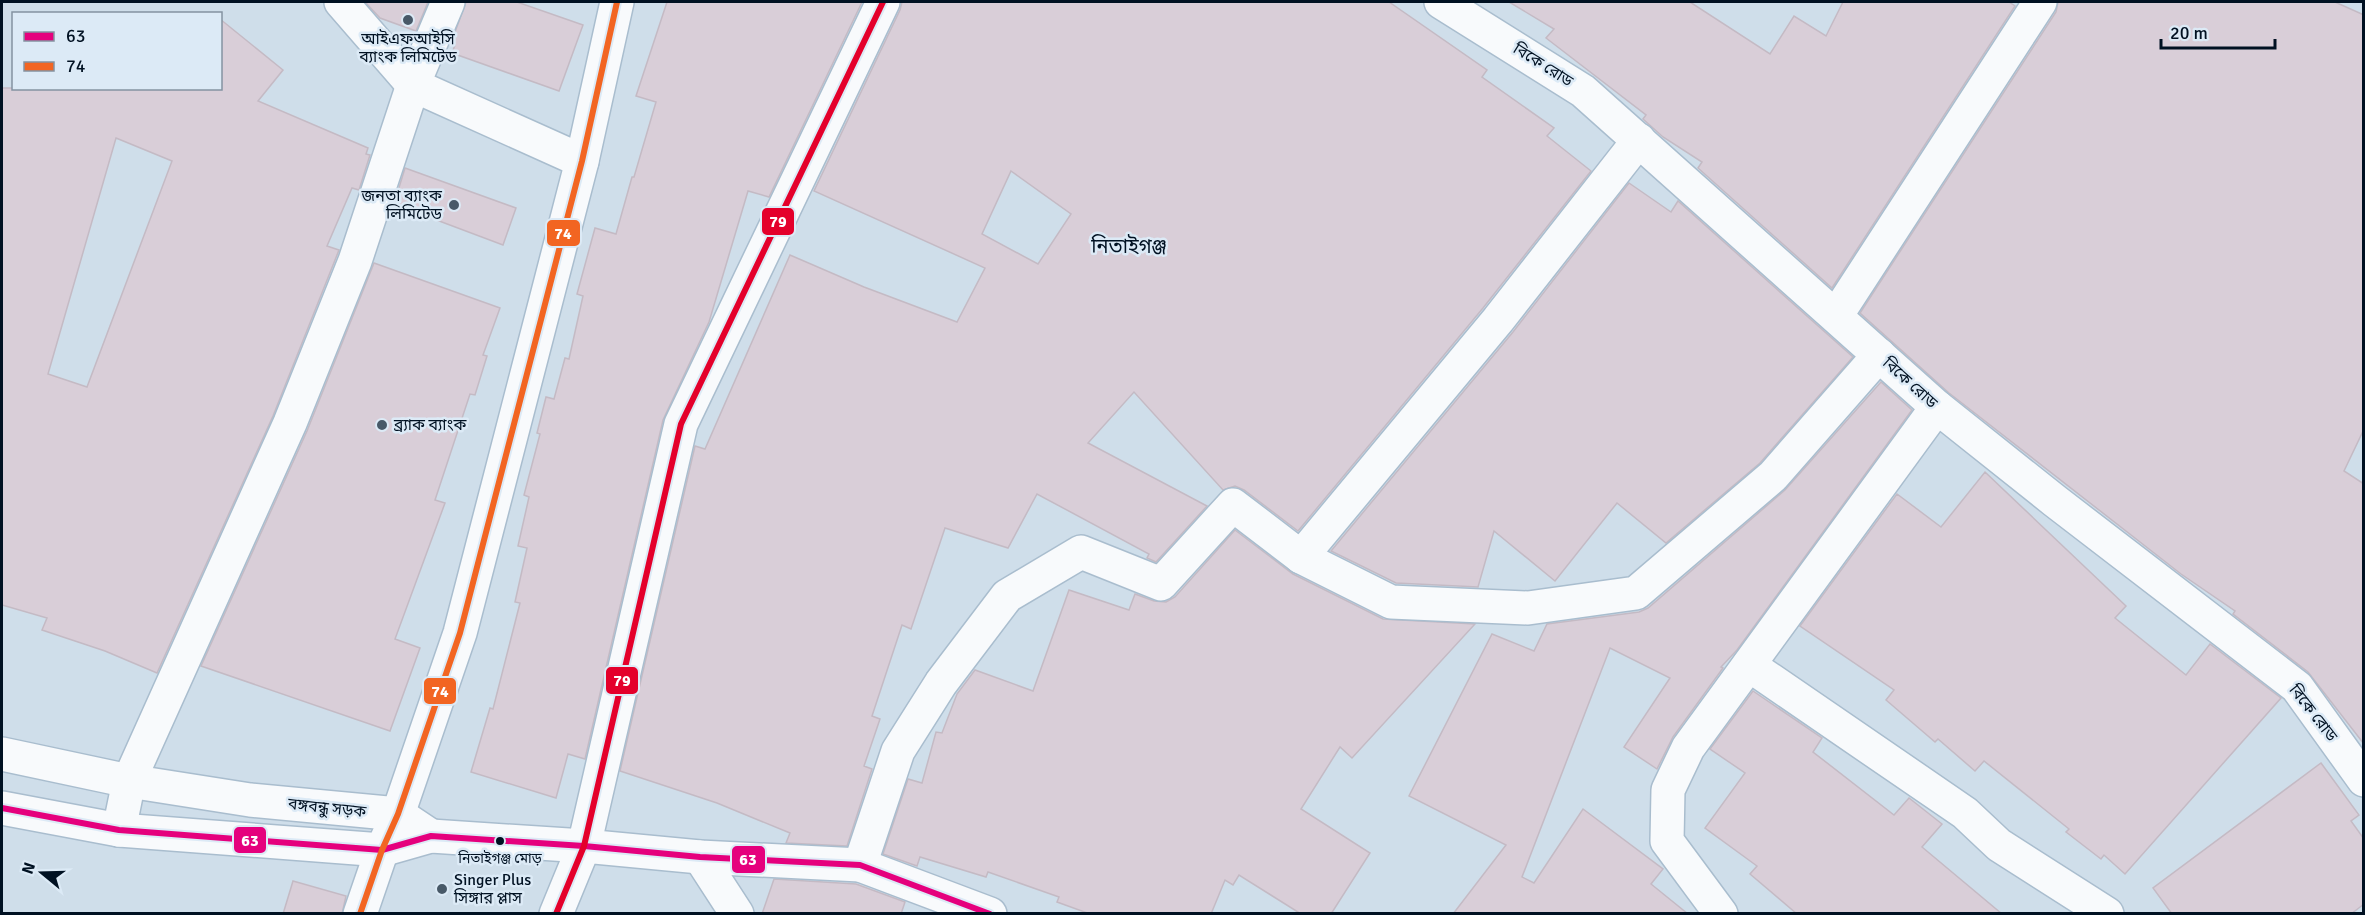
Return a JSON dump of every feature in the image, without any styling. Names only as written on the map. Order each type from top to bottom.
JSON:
[{"type":"street","points":[[341,2],[413,85],[582,161]]},
{"type":"street","points":[[119,830],[129,781],[290,423],[355,261],[413,85],[448,2]]},
{"type":"street","points":[[360,914],[382,850],[398,814],[460,633],[582,161],[617,2]]},
{"type":"street","points":[[556,914],[584,846],[681,424],[883,2]]},
{"type":"street","name":"বিকে রোড","points":[[1441,2],[1583,91],[1937,407],[2297,687],[2364,780]]},
{"type":"street","points":[[1836,316],[2040,2]]},
{"type":"street","points":[[1301,557],[1498,320],[1639,140]]},
{"type":"street","points":[[860,865],[898,751],[941,683],[1007,596],[1081,552],[1161,584],[1233,505],[1301,557],[1391,602],[1528,608],[1636,593],[1773,476],[1879,355]]},
{"type":"street","points":[[1721,914],[1667,841],[1668,790],[1688,748],[1937,407]]},
{"type":"street","points":[[1749,665],[1965,813],[1999,845],[2107,914]]},
{"type":"street","name":"বঙ্গবন্ধু সড়ক","points":[[2,754],[129,781],[250,800],[398,814],[431,836]]},
{"type":"street","points":[[2,808],[119,830],[382,850],[431,836],[584,846],[700,857],[860,865],[990,914]]},
{"type":"street","points":[[700,857],[737,914]]},
{"type":"building","name":"আইএফআইসি ব্যাংক লিমিটেড","points":[[365,2],[428,2],[416,31],[380,18]]},
{"type":"building","points":[[466,2],[517,2],[583,25],[559,91],[452,53],[455,45],[451,43]]},
{"type":"building","points":[[667,2],[862,2],[769,197],[748,191],[709,322],[663,420],[585,759],[568,754],[556,798],[471,772],[490,708],[493,709],[520,603],[515,602],[527,548],[518,546],[529,497],[524,495],[540,434],[537,433],[546,397],[554,399],[565,358],[569,359],[583,296],[577,294],[595,228],[616,234],[632,177],[634,177],[656,102],[636,96]]},
{"type":"building","points":[[902,2],[1389,2],[1487,70],[1482,77],[1554,128],[1547,136],[1591,171],[1483,308],[1298,531],[1244,490],[1235,486],[1223,490],[1134,392],[1088,443],[1207,506],[1156,562],[1147,558],[1149,554],[1037,494],[1008,548],[945,528],[911,629],[902,625],[872,716],[880,719],[864,766],[872,769],[847,846],[786,843],[790,833],[717,803],[620,771],[695,446],[705,449],[790,255],[864,287],[957,322],[985,268],[814,191]],"holes":[[[1011,171],[1071,214],[1038,264],[982,234]]]},
{"type":"building","points":[[1509,2],[1690,2],[1770,54],[1794,16],[1826,36],[1843,2],[2009,2],[2015,6],[1832,288],[1698,168],[1702,162],[1663,137],[1643,119],[1646,115],[1546,38],[1554,29]]},
{"type":"building","points":[[2058,2],[2335,2],[2364,15],[2364,429],[2344,471],[2364,484],[2364,744],[2308,672],[2233,614],[2235,611],[2181,574],[1949,393],[1860,313],[2056,12]]},
{"type":"building","points":[[222,21],[283,70],[258,101],[368,148],[366,154],[370,155],[359,190],[352,188],[327,246],[339,250],[273,416],[157,673],[105,651],[42,630],[47,618],[2,605],[2,88],[12,88],[12,90],[222,90]],"holes":[[[116,138],[172,161],[87,387],[48,374]]]},
{"type":"building","name":"জনতা ব্যাংক লিমিটেড","points":[[405,168],[516,208],[503,245],[394,204]]},
{"type":"building","points":[[1629,183],[1671,212],[1678,201],[1853,357],[1760,463],[1666,543],[1617,503],[1555,581],[1494,531],[1478,587],[1396,583],[1331,551],[1513,332]]},
{"type":"building","points":[[374,263],[500,308],[483,355],[487,356],[475,395],[470,394],[435,500],[445,503],[395,639],[420,648],[390,731],[201,666],[307,431]]},
{"type":"building","points":[[1881,382],[1912,410],[1737,650],[1721,667],[1723,668],[1673,737],[1657,769],[1624,747],[1670,678],[1610,648],[1522,877],[1534,883],[1583,809],[1663,869],[1651,884],[1688,914],[1453,914],[1506,845],[1409,796],[1492,634],[1534,651],[1547,624],[1639,612],[1648,608],[1785,490]]},
{"type":"building","points":[[1985,472],[2126,606],[2115,618],[2186,675],[2210,644],[2281,698],[2125,874],[2104,855],[2101,859],[2066,832],[2069,829],[1984,761],[1975,771],[1938,739],[1935,742],[1886,700],[1894,690],[1800,626],[1897,494],[1941,527]]},
{"type":"building","points":[[1235,530],[1293,574],[1383,619],[1475,624],[1352,758],[1340,747],[1301,809],[1370,853],[1331,914],[1301,914],[1239,875],[1233,885],[1225,880],[1211,914],[1090,914],[1057,902],[1059,897],[988,872],[986,877],[920,857],[917,866],[883,854],[908,779],[922,783],[936,732],[942,733],[957,694],[975,670],[1033,691],[1069,590],[1129,610],[1135,594],[1154,601],[1166,602],[1175,597]]},
{"type":"building","points":[[1753,691],[1822,738],[1813,752],[1894,815],[1909,798],[1942,824],[1922,847],[2002,914],[1797,914],[1750,874],[1757,866],[1705,828],[1745,773],[1710,749]]},
{"type":"building","points":[[2321,763],[2359,815],[2351,821],[2364,839],[2364,904],[2351,914],[2172,914],[2153,888]]},
{"type":"building","points":[[774,879],[856,884],[905,902],[901,914],[762,914]]},
{"type":"building","points":[[293,881],[346,896],[342,914],[283,914]]},
{"type":"transit line","name":"74","points":[[360,914],[382,850],[398,814],[460,633],[582,161],[617,2]]},
{"type":"transit line","name":"79","points":[[556,914],[584,846],[681,424],[883,2]]},
{"type":"transit line","name":"63","points":[[2,808],[119,830],[382,850],[431,836],[584,846],[700,857],[860,865],[990,914]]},
{"type":"place","name":"আইএফআইসি ব্যাংক লিমিটেড","points":[[408,20]]},
{"type":"place","name":"জনতা ব্যাংক লিমিটেড","points":[[454,205]]},
{"type":"place","name":"ব্র্যাক ব্যাংক","points":[[382,425]]},
{"type":"place","name":"নিতাইগঞ্জ মোড়","points":[[500,841]]},
{"type":"place","name":"Singer Plus সিঙ্গার প্লাস","points":[[442,889]]},
{"type":"district","name":"নিতাইগঞ্জ","points":[[1129,246]]}]
